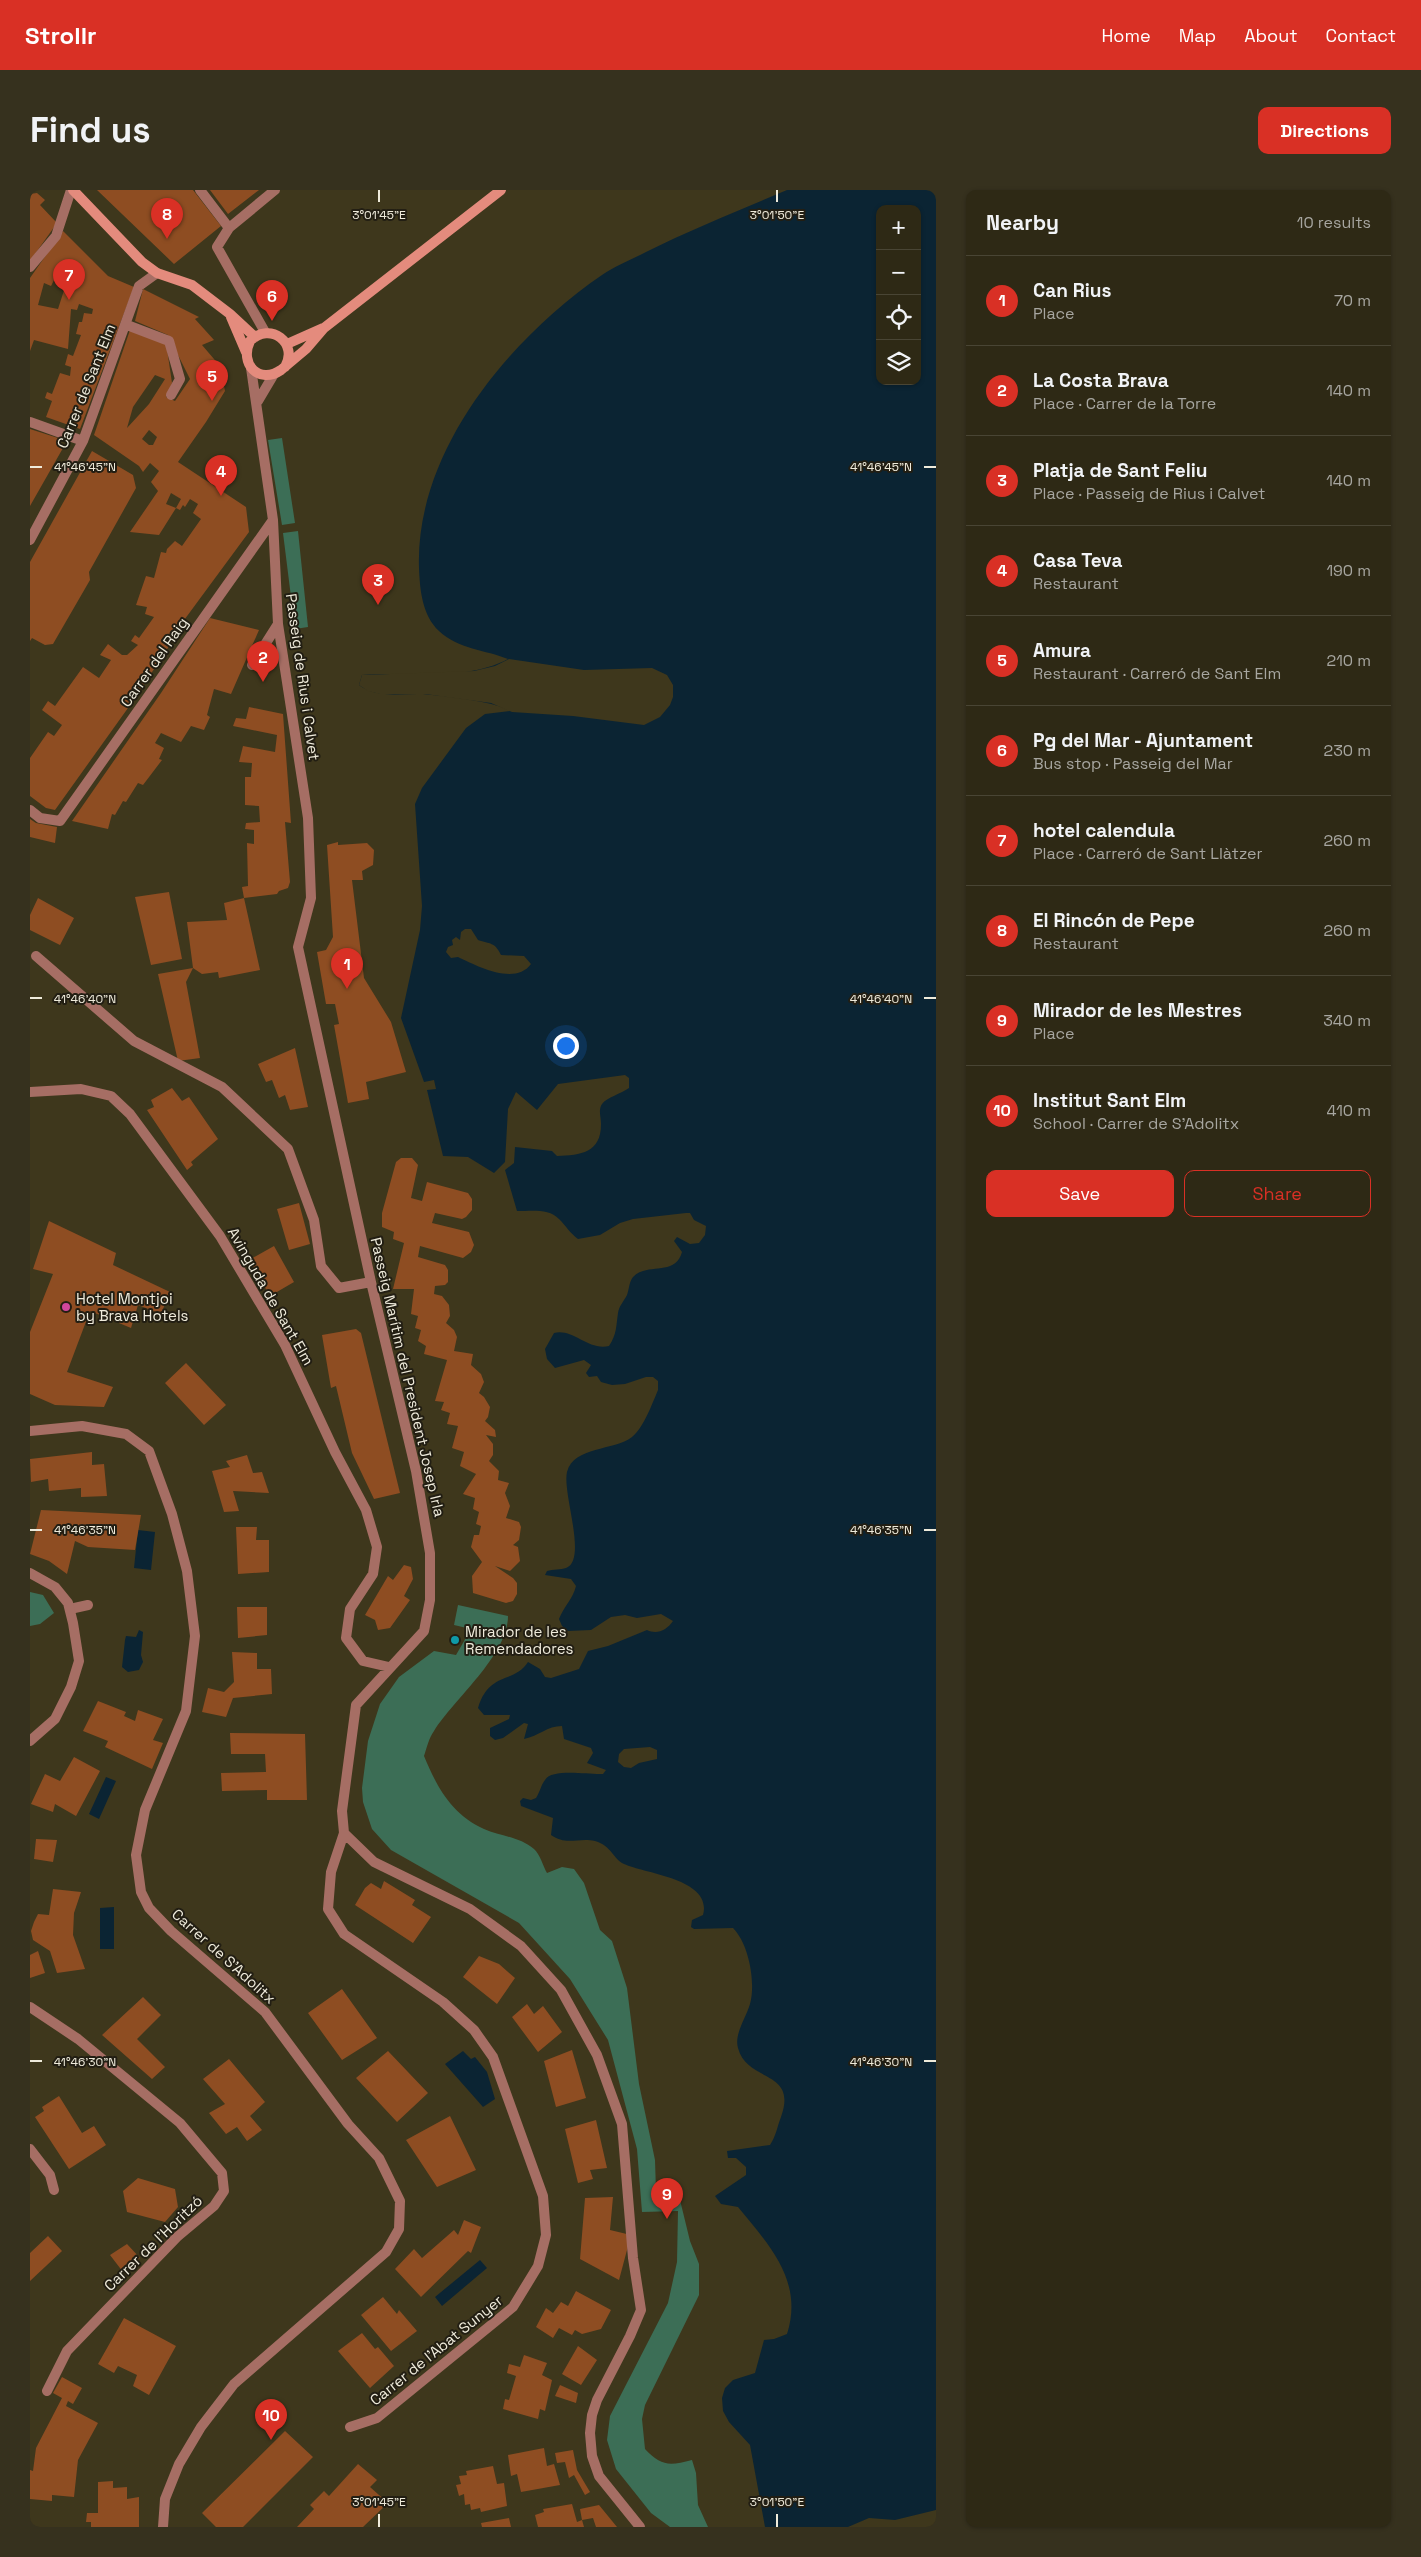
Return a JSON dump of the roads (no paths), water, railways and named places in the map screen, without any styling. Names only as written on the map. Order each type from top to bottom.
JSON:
[{"type":"main road","points":[[72,190],[142,262],[157,273],[192,285],[230,314],[254,337]]},
{"type":"main road","points":[[230,314],[251,368],[262,374],[274,374],[306,349],[324,328],[501,190]]},
{"type":"main road","points":[[287,344],[324,328]]},
{"type":"main road","points":[[246,352],[254,337],[265,332],[275,333],[287,344],[289,356],[285,367]]},
{"type":"street","points":[[30,267],[56,236],[72,190]]},
{"type":"street","points":[[200,190],[229,228]]},
{"type":"street","points":[[265,332],[217,247],[229,228],[275,190]]},
{"type":"street","name":"Carrer de Sant Elm","points":[[30,540],[83,442],[127,325],[139,286],[157,273]]},
{"type":"street","points":[[127,325],[169,341],[180,379],[171,395]]},
{"type":"street","name":"Passeig de Rius i Calvet","points":[[251,368],[258,400],[261,449],[273,520],[278,624],[308,818],[311,898]]},
{"type":"street","points":[[258,400],[274,374]]},
{"type":"street","points":[[30,422],[83,442]]},
{"type":"street","name":"Carrer del Raig","points":[[30,810],[40,818],[60,821],[273,520]]},
{"type":"street","points":[[252,665],[278,624]]},
{"type":"street","name":"Passeig Marítim del President Josep Irla","points":[[311,898],[298,947],[370,1282],[416,1471],[430,1553],[430,1600],[424,1631],[356,1705],[342,1811],[344,1833]]},
{"type":"street","points":[[36,956],[134,1041],[222,1087],[288,1149],[314,1220],[321,1266],[339,1288],[370,1282]]},
{"type":"street","name":"Avinguda de Sant Elm","points":[[30,1092],[81,1088],[111,1096],[130,1114],[220,1236],[285,1345],[335,1452],[366,1510],[377,1547],[372,1574],[350,1608],[346,1638],[362,1661],[389,1667]]},
{"type":"street","name":"Carrer de S'Adolitx","points":[[30,1431],[82,1426],[126,1434],[149,1451],[172,1514],[187,1571],[195,1636],[186,1711],[144,1810],[136,1855],[141,1892],[149,1908],[172,1932],[265,2012],[348,2124],[379,2158],[400,2201],[399,2229],[386,2252],[234,2384],[201,2427],[179,2464],[169,2490],[166,2499],[163,2527]]},
{"type":"street","points":[[30,1574],[56,1588],[70,1609],[79,1661],[71,1687],[55,1719],[30,1741]]},
{"type":"street","points":[[70,1609],[88,1605]]},
{"type":"street","points":[[344,1833],[374,1862],[470,1909],[521,1946],[561,1990],[597,2055],[622,2124],[634,2258],[641,2310],[630,2336],[597,2400],[592,2415],[592,2456],[599,2476],[640,2527]]},
{"type":"street","name":"Carrer de l'Abat Sunyer","points":[[344,1833],[331,1872],[328,1909],[344,1934],[443,2002],[474,2030],[493,2057],[543,2196],[546,2235],[538,2266],[513,2307],[377,2418],[350,2427]]},
{"type":"street","name":"Carrer de l'Horitzó","points":[[30,2007],[78,2039],[180,2123],[222,2172],[224,2190],[214,2206],[177,2237],[67,2351],[47,2391]]},
{"type":"street","points":[[30,2149],[50,2175],[54,2190]]},
{"type":"water","points":[[787,190],[936,190],[936,2510],[895,2520],[869,2518],[848,2527],[765,2527],[750,2445],[729,2422],[723,2411],[722,2398],[725,2388],[733,2380],[755,2373],[764,2340],[774,2339],[787,2334],[791,2315],[791,2297],[787,2281],[772,2250],[738,2207],[721,2204],[715,2196],[746,2175],[746,2167],[736,2158],[728,2158],[727,2151],[770,2145],[781,2117],[784,2102],[783,2091],[777,2083],[751,2067],[743,2059],[738,2048],[739,2032],[752,1995],[750,1964],[739,1935],[733,1928],[694,1929],[691,1927],[692,1920],[703,1915],[703,1903],[698,1893],[688,1886],[676,1880],[624,1864],[601,1843],[589,1840],[567,1841],[551,1835],[553,1818],[521,1806],[520,1801],[523,1798],[531,1800],[536,1798],[549,1776],[563,1773],[603,1774],[606,1770],[587,1763],[593,1753],[591,1748],[564,1739],[562,1726],[557,1726],[524,1739],[528,1724],[524,1723],[503,1738],[495,1740],[490,1736],[490,1728],[509,1719],[510,1715],[484,1715],[478,1708],[488,1688],[516,1673],[528,1662],[540,1669],[545,1677],[551,1678],[579,1669],[588,1651],[608,1646],[647,1630],[654,1632],[662,1631],[673,1621],[661,1614],[637,1618],[625,1615],[611,1617],[591,1630],[568,1631],[562,1626],[559,1619],[576,1586],[571,1579],[545,1575],[547,1571],[566,1568],[572,1562],[575,1553],[575,1540],[566,1482],[567,1472],[571,1464],[586,1453],[615,1445],[636,1433],[653,1402],[658,1390],[658,1381],[653,1377],[646,1377],[625,1384],[612,1385],[601,1382],[597,1376],[589,1377],[586,1373],[591,1365],[584,1360],[555,1368],[547,1359],[545,1349],[554,1333],[561,1332],[587,1343],[601,1347],[609,1346],[615,1334],[620,1306],[627,1295],[633,1277],[646,1270],[667,1267],[673,1264],[678,1260],[682,1252],[674,1241],[677,1237],[690,1244],[699,1243],[705,1235],[706,1226],[694,1220],[690,1213],[686,1213],[633,1219],[620,1223],[600,1235],[578,1239],[555,1215],[539,1211],[517,1211],[505,1170],[514,1163],[515,1147],[552,1151],[557,1156],[574,1155],[593,1147],[598,1141],[600,1134],[601,1106],[607,1099],[629,1088],[629,1078],[625,1075],[558,1084],[537,1110],[516,1092],[508,1109],[505,1162],[494,1173],[468,1157],[443,1156],[427,1090],[436,1089],[434,1080],[424,1082],[401,1018],[420,930],[422,906],[415,804],[422,788],[466,728],[485,714],[511,711],[492,704],[456,698],[423,694],[382,694],[359,685],[362,675],[437,674],[474,671],[508,659],[455,642],[433,625],[425,610],[419,568],[422,524],[433,482],[451,440],[474,401],[503,365],[534,331],[568,301],[602,275],[618,266],[716,220]],"holes":[[[465,929],[471,929],[478,940],[494,946],[501,955],[524,956],[531,964],[524,970],[506,974],[485,969],[458,957],[451,958],[446,952],[448,947],[453,945],[452,940],[456,937],[460,940],[461,932]],[[650,1747],[657,1750],[657,1759],[639,1763],[631,1768],[624,1767],[618,1762],[619,1754],[624,1749]]]},
{"type":"water","points":[[138,1530],[155,1532],[151,1570],[134,1568]]},
{"type":"water","points":[[139,1630],[143,1632],[141,1655],[143,1662],[139,1670],[128,1672],[122,1667],[126,1636],[136,1637]]},
{"type":"water","points":[[106,1777],[116,1781],[99,1819],[89,1814]]},
{"type":"water","points":[[114,1907],[114,1949],[100,1949],[100,1908]]},
{"type":"water","points":[[463,2051],[471,2059],[475,2057],[487,2072],[495,2099],[483,2107],[445,2064]]},
{"type":"water","points":[[480,2260],[487,2268],[442,2306],[435,2297]]},
{"type":"place","name":"El Rincón de Pepe","points":[[167,239]]},
{"type":"place","name":"hotel calendula","points":[[69,300]]},
{"type":"place","name":"Pg del Mar - Ajuntament","points":[[272,321]]},
{"type":"place","name":"Amura","points":[[212,401]]},
{"type":"place","name":"Casa Teva","points":[[221,496]]},
{"type":"place","name":"Platja de Sant Feliu","points":[[378,605]]},
{"type":"place","name":"La Costa Brava","points":[[263,682]]},
{"type":"place","name":"Can Rius","points":[[347,989]]},
{"type":"place","name":"Hotel Montjoi by Brava Hotels","points":[[66,1307]]},
{"type":"place","name":"Mirador de les Remendadores","points":[[455,1640]]},
{"type":"place","name":"Mirador de les Mestres","points":[[667,2219]]},
{"type":"place","name":"Institut Sant Elm","points":[[271,2440]]}]
